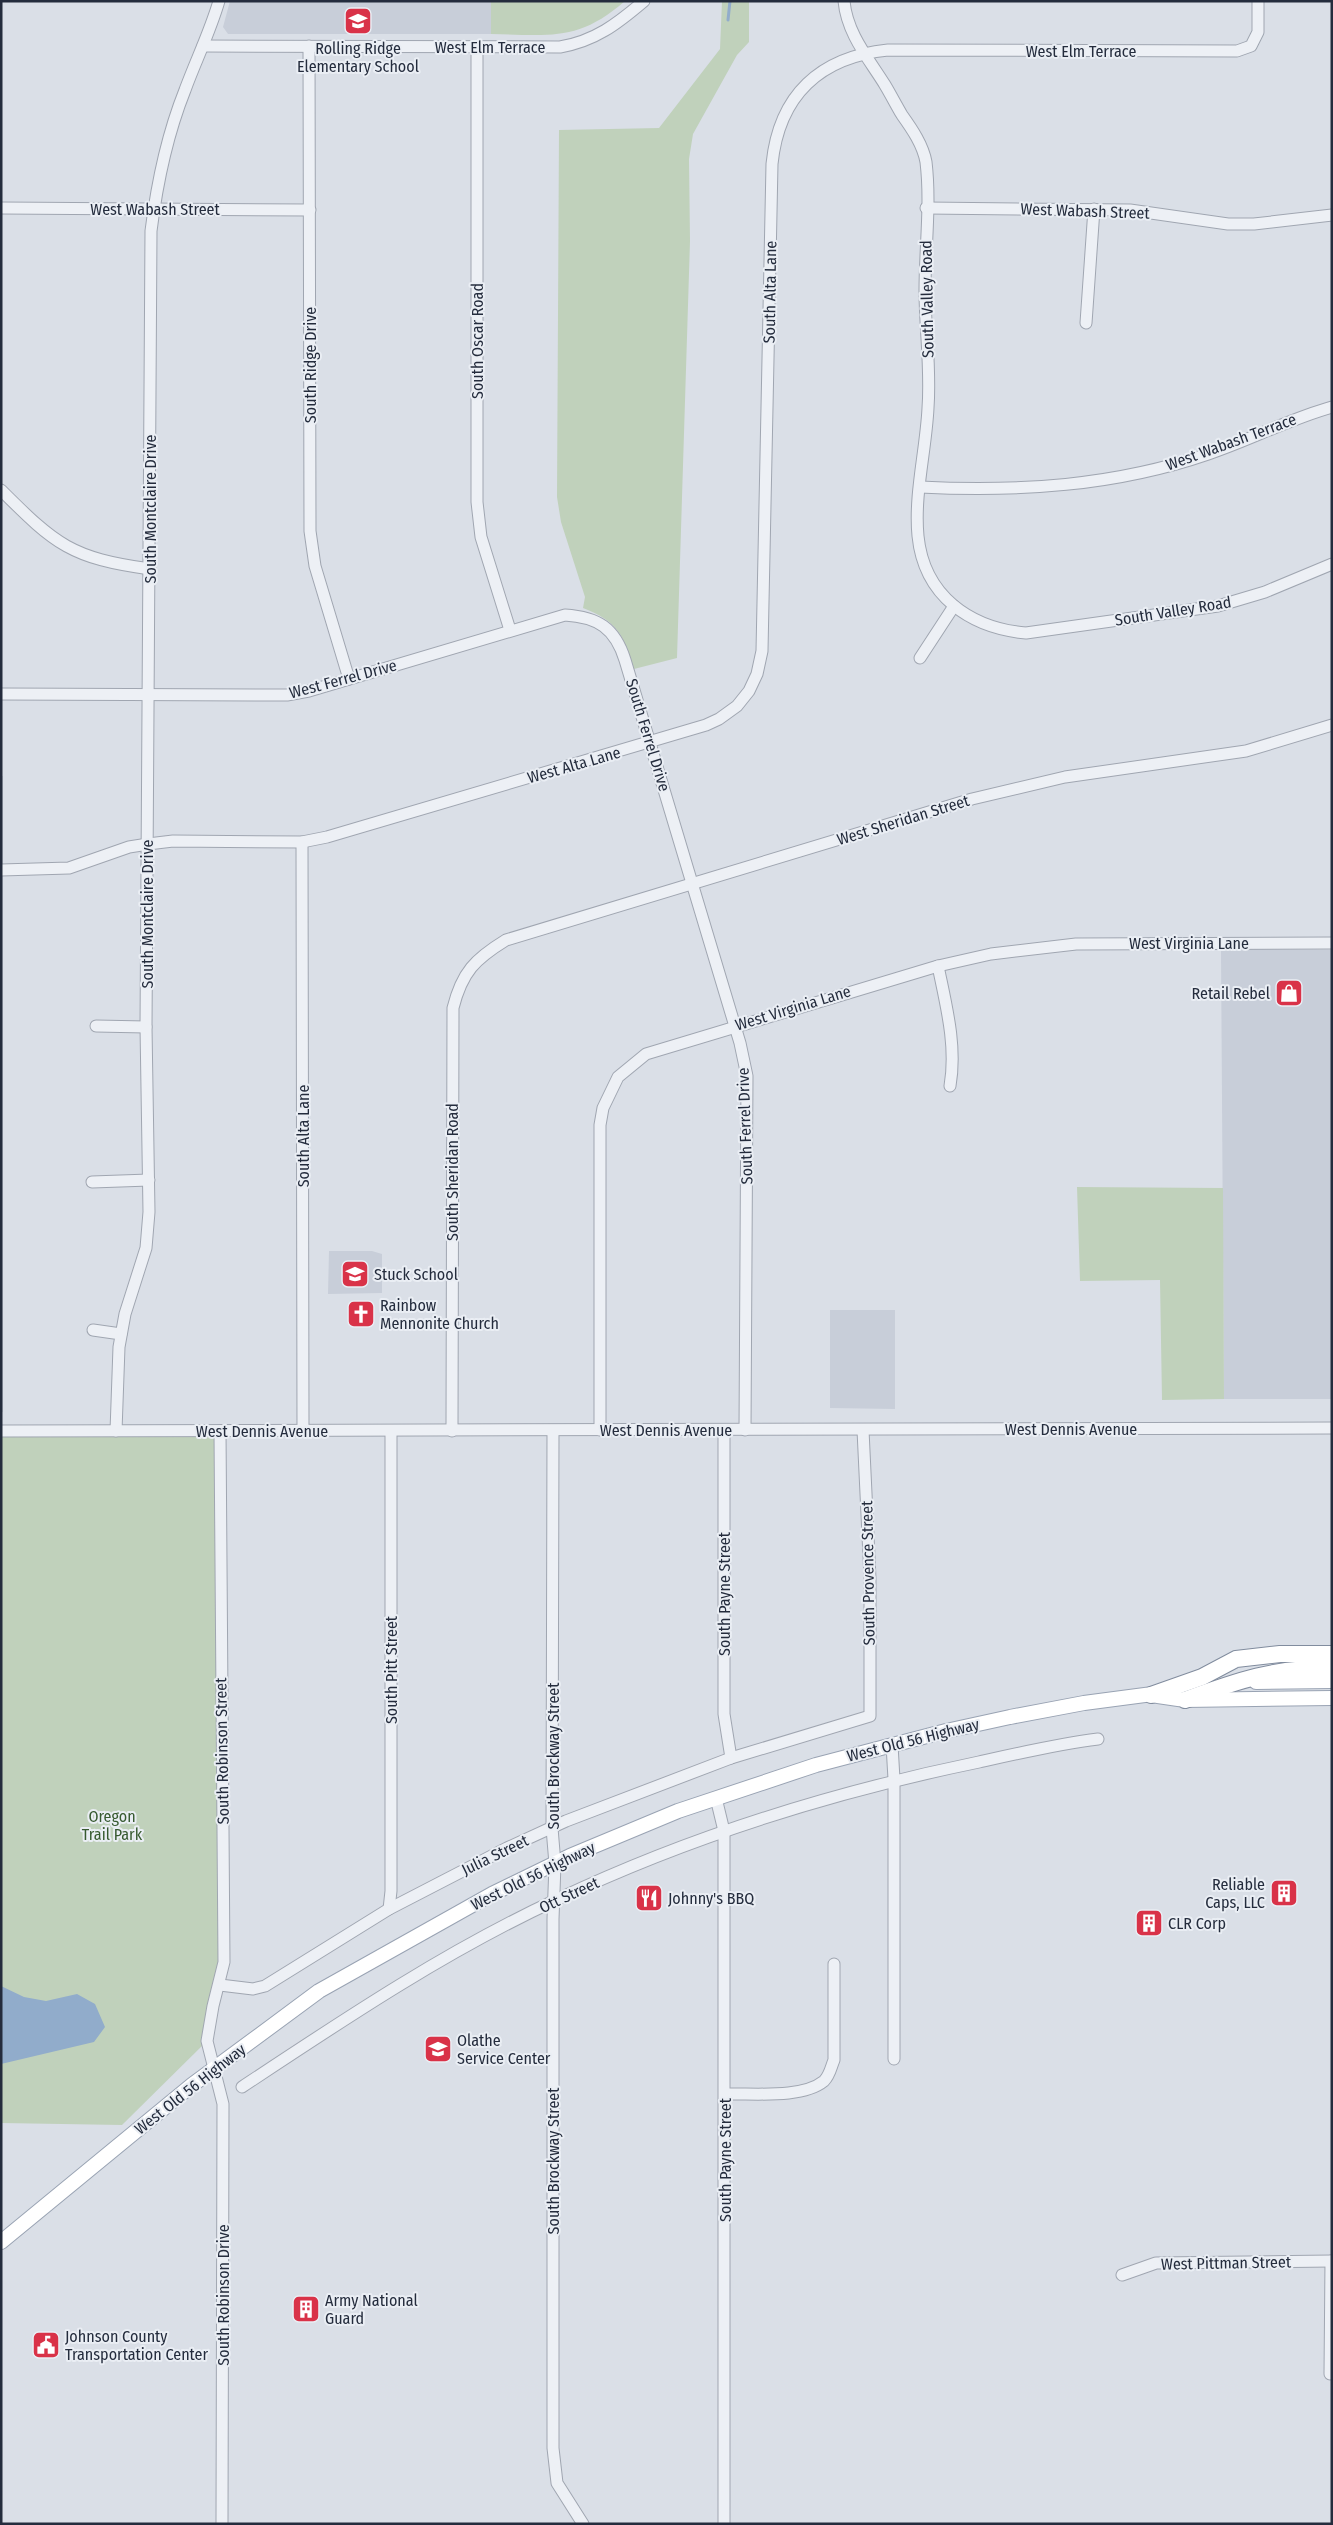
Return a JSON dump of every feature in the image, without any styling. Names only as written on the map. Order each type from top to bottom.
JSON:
[{"type":"highway","points":[[1151,1695],[1202,1677],[1236,1659],[1280,1654],[1332,1654]]},
{"type":"highway","points":[[1185,1700],[1221,1686],[1281,1670],[1332,1668]]},
{"type":"main road","name":"West Old 56 Highway","points":[[1,2242],[213,2069],[339,1979],[492,1894],[636,1828],[716,1798],[816,1765],[892,1745],[1055,1708],[1221,1686],[1284,1681],[1332,1681]]},
{"type":"main road","name":"West Old 56 Highway","points":[[1151,1695],[1185,1700],[1332,1698]]},
{"type":"street","name":"South Montclaire Drive","points":[[116,1431],[117,1362],[121,1334],[146,1248],[149,1180],[146,1027],[150,696],[150,260],[154,209],[168,142],[184,91],[219,1]]},
{"type":"street","name":"West Elm Terrace","points":[[203,46],[560,47],[578,44],[608,31],[644,1]]},
{"type":"street","name":"South Valley Road","points":[[844,1],[851,29],[921,146],[926,160],[925,292],[928,399],[917,518],[920,547],[933,579],[954,606],[968,617],[988,626],[1005,631],[1040,632],[1218,606],[1266,592],[1332,564]]},
{"type":"street","name":"West Elm Terrace","points":[[864,52],[888,50],[1237,52],[1251,46],[1258,32],[1258,1]]},
{"type":"street","name":"South Ridge Drive","points":[[309,46],[310,531],[316,566],[349,678]]},
{"type":"street","name":"South Oscar Road","points":[[477,47],[477,502],[482,537],[510,630]]},
{"type":"street","name":"South Alta Lane","points":[[764,574],[774,149],[780,124],[787,109],[800,92],[817,76],[837,63],[864,52]]},
{"type":"street","name":"West Wabash Street","points":[[1,208],[310,210]]},
{"type":"street","name":"West Wabash Street","points":[[926,208],[1137,210],[1228,224],[1254,224],[1332,214]]},
{"type":"street","points":[[1086,322],[1090,288],[1094,209]]},
{"type":"street","name":"West Wabash Terrace","points":[[920,487],[1023,489],[1107,480],[1209,454],[1332,407]]},
{"type":"street","points":[[1,490],[46,534],[66,548],[88,557],[150,569]]},
{"type":"street","name":"West Alta Lane","points":[[302,842],[327,837],[650,742],[719,719],[737,706],[749,690],[757,674],[762,651],[764,574]]},
{"type":"street","points":[[920,658],[954,606]]},
{"type":"street","name":"West Ferrel Drive","points":[[1,694],[287,695],[565,615],[584,616],[600,623],[612,633],[620,645],[625,660]]},
{"type":"street","name":"South Ferrel Drive","points":[[625,660],[734,1026],[747,1076],[745,1430]]},
{"type":"street","name":"West Sheridan Street","points":[[484,954],[506,940],[997,793],[1074,776],[1246,751],[1332,725]]},
{"type":"street","points":[[1,870],[70,868],[129,847],[173,841],[302,842]]},
{"type":"street","name":"South Alta Lane","points":[[302,842],[303,1431]]},
{"type":"street","name":"West Virginia Lane","points":[[600,1430],[600,1125],[603,1108],[618,1077],[646,1054],[938,966],[991,954],[1076,944],[1332,944]]},
{"type":"street","name":"South Sheridan Road","points":[[452,1431],[454,1008],[458,990],[466,974],[484,954]]},
{"type":"street","points":[[938,966],[951,1036],[952,1072],[950,1086]]},
{"type":"street","points":[[96,1026],[146,1027]]},
{"type":"street","points":[[92,1182],[149,1180]]},
{"type":"street","points":[[93,1330],[121,1334]]},
{"type":"street","name":"West Dennis Avenue","points":[[1,1431],[1332,1428]]},
{"type":"street","name":"South Payne Street","points":[[724,1430],[724,1714],[731,1758]]},
{"type":"street","name":"South Provence Street","points":[[864,1430],[870,1578],[870,1716]]},
{"type":"street","name":"South Pitt Street","points":[[389,1909],[391,1891],[391,1431]]},
{"type":"street","name":"South Brockway Street","points":[[553,1431],[552,1828],[555,1864],[553,1918],[553,2467],[558,2484],[566,2500],[582,2524]]},
{"type":"street","name":"South Robinson Street","points":[[213,2069],[207,2041],[220,1985],[224,1954],[220,1432]]},
{"type":"street","name":"Julia Street","points":[[220,1985],[253,1989],[265,1986],[389,1909],[508,1848],[632,1794],[731,1758],[870,1716]]},
{"type":"street","name":"Ott Street","points":[[242,2087],[385,1994],[500,1928],[555,1900],[632,1866],[724,1831],[830,1797],[894,1779],[1098,1739]]},
{"type":"street","points":[[892,1745],[894,1779],[894,2059]]},
{"type":"street","name":"South Payne Street","points":[[716,1798],[724,1831],[724,2524]]},
{"type":"street","points":[[725,2094],[790,2092],[814,2087],[825,2080],[830,2073],[834,2060],[834,1964]]},
{"type":"street","name":"South Robinson Drive","points":[[213,2069],[223,2104],[222,2524]]},
{"type":"street","points":[[1330,2374],[1331,2261]]},
{"type":"street","name":"West Pittman Street","points":[[1122,2275],[1156,2263],[1331,2261]]},
{"type":"shaded area","name":"Rolling Ridge Elementary School","points":[[230,1],[491,1],[491,34],[228,34],[223,27]]},
{"type":"shaded area","points":[[1,776],[3,776],[3,1412],[1,1412]]},
{"type":"shaded area","points":[[1221,949],[1332,950],[1332,1399],[1224,1399]]},
{"type":"shaded area","name":"Stuck School","points":[[329,1251],[372,1251],[382,1254],[382,1293],[328,1294]]},
{"type":"shaded area","points":[[830,1310],[895,1310],[895,1409],[830,1408]]},
{"type":"green space","points":[[491,1],[625,1],[593,24],[578,30],[547,35],[530,35],[491,34]]},
{"type":"green space","points":[[722,1],[749,1],[749,42],[737,55],[693,134],[689,159],[690,241],[677,658],[634,669],[627,647],[618,631],[604,618],[583,608],[585,597],[561,522],[557,497],[559,130],[659,128],[720,49]]},
{"type":"green space","points":[[1077,1187],[1223,1188],[1224,1399],[1162,1400],[1160,1280],[1080,1281]]},
{"type":"green space","name":"Oregon Trail Park","points":[[1,1431],[220,1431],[224,1962],[207,2041],[122,2125],[1,2123]]},
{"type":"water","points":[[1,1986],[24,1997],[46,2001],[77,1994],[95,2004],[105,2027],[94,2042],[1,2064]]},
{"type":"waterway","points":[[728,20],[730,1]]},
{"type":"place","name":"Rolling Ridge Elementary School","points":[[358,21]]},
{"type":"place","name":"Retail Rebel","points":[[1289,993]]},
{"type":"place","name":"Stuck School","points":[[355,1274]]},
{"type":"place","name":"Rainbow Mennonite Church","points":[[361,1314]]},
{"type":"place","name":"Reliable Caps, LLC","points":[[1284,1893]]},
{"type":"place","name":"Johnny's BBQ","points":[[649,1898]]},
{"type":"place","name":"CLR Corp","points":[[1149,1923]]},
{"type":"place","name":"Olathe Service Center","points":[[438,2049]]},
{"type":"place","name":"Army National Guard","points":[[306,2309]]},
{"type":"place","name":"Johnson County Transportation Center","points":[[46,2345]]}]
